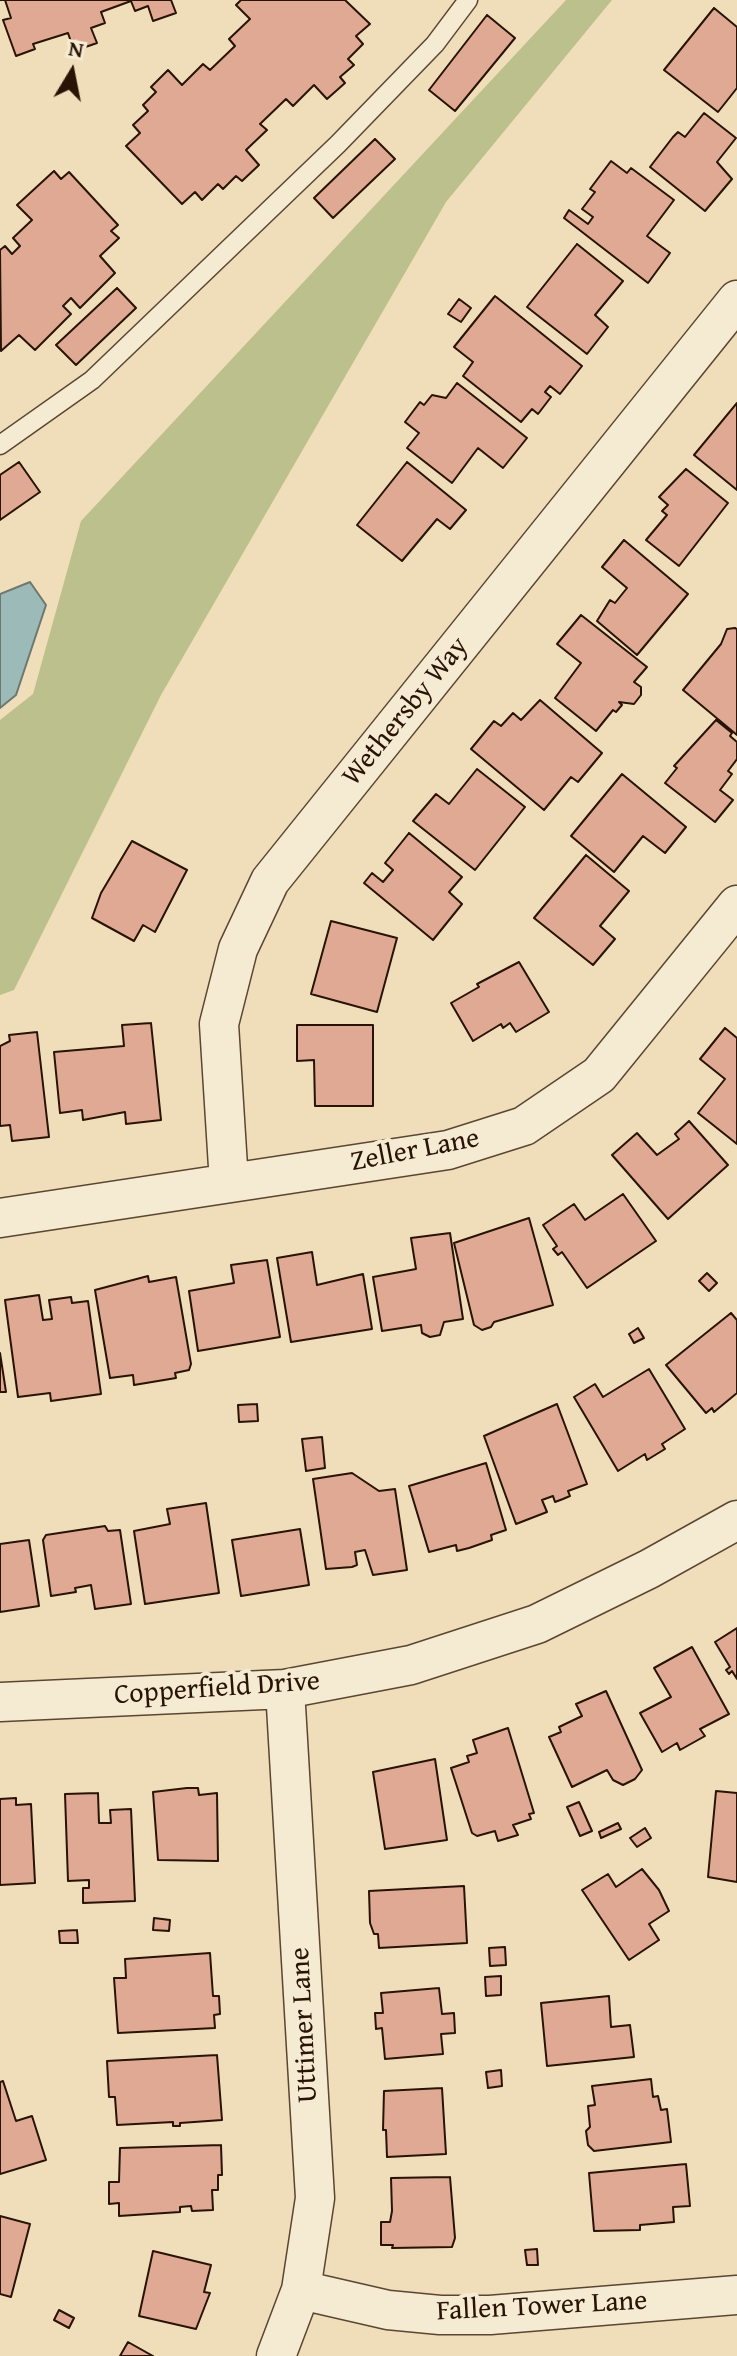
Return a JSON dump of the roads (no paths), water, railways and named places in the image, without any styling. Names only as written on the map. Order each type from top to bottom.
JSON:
[{"type":"street","name":"Wethersby Way","points":[[229,1183],[219,1024],[238,949],[270,881],[737,300]]},
{"type":"street","name":"Zeller Lane","points":[[0,1218],[448,1150],[524,1126],[599,1075],[737,905]]},
{"type":"street","name":"Copperfield Drive","points":[[0,1702],[285,1689],[411,1665],[537,1624],[649,1569],[737,1520]]},
{"type":"street","name":"Uttimer Lane","points":[[276,2356],[301,2290],[315,2198],[285,1689]]},
{"type":"street","name":"Fallen Tower Lane","points":[[301,2290],[388,2310],[440,2315],[490,2315],[737,2295]]},
{"type":"lane","points":[[0,445],[103,369],[338,144],[435,44],[468,0]]},
{"type":"water","points":[[30,582],[46,605],[16,695],[0,708],[0,594]]}]
